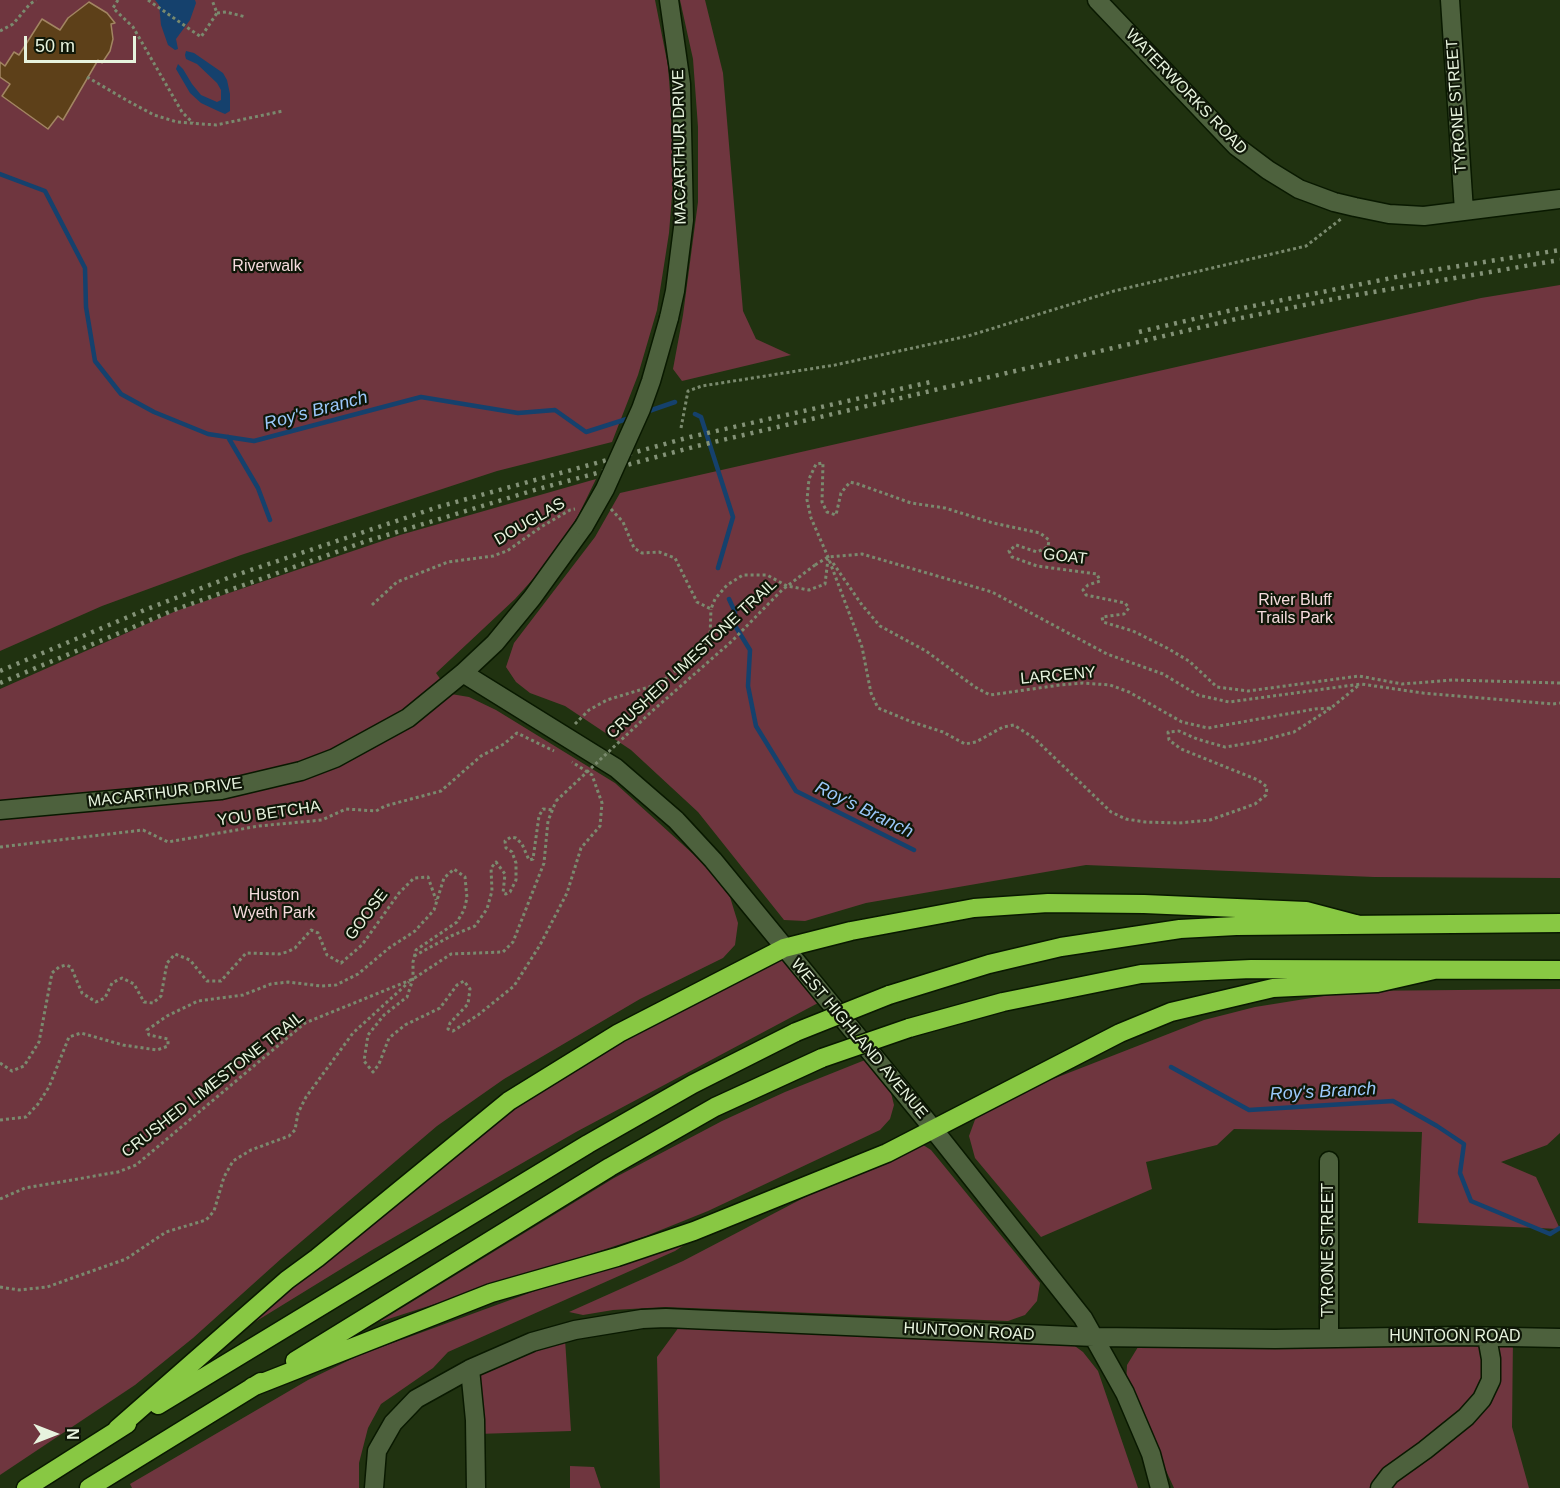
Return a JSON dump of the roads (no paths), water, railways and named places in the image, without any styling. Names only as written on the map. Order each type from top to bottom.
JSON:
[{"type":"highway","points":[[117,1430],[287,1280],[509,1101],[619,1033],[784,948],[851,931],[974,908],[1048,903],[1144,904],[1306,911],[1359,925]]},
{"type":"highway","points":[[26,1488],[117,1430],[588,1144],[693,1084],[796,1032],[890,995],[990,964],[1061,946],[1180,929],[1236,926],[1560,923]]},
{"type":"highway","points":[[89,1488],[620,1162],[715,1107],[822,1058],[909,1028],[1003,1002],[1141,974],[1251,969],[1560,970]]},
{"type":"highway","points":[[252,1387],[491,1293],[617,1257],[694,1231],[887,1153],[1110,1038],[1171,1012],[1273,988],[1377,983],[1434,970]]},
{"type":"street","name":"MACARTHUR DRIVE","points":[[0,810],[221,790],[301,771],[335,758],[408,718],[463,673],[495,642],[532,598],[582,518],[605,489],[641,409],[669,318],[675,291],[684,220],[681,84],[669,0]]},
{"type":"street","name":"WATERWORKS ROAD","points":[[1097,0],[1236,146],[1299,189],[1355,207],[1389,214],[1424,216],[1560,199]]},
{"type":"street","name":"TYRONE STREET","points":[[1450,0],[1464,211]]},
{"type":"street","name":"WEST HIGHLAND AVENUE","points":[[463,673],[616,768],[676,820],[749,901],[784,948],[933,1129],[1083,1318],[1125,1393],[1151,1454],[1160,1488]]},
{"type":"street","name":"TYRONE STREET","points":[[1329,1161],[1329,1338]]},
{"type":"street","name":"HUNTOON ROAD","points":[[374,1488],[377,1451],[393,1423],[416,1399],[470,1370],[532,1342],[575,1330],[666,1318],[1094,1337],[1560,1338]]},
{"type":"street","points":[[1380,1488],[1390,1475],[1466,1417],[1482,1399],[1491,1380],[1491,1359],[1487,1337]]},
{"type":"street","points":[[470,1370],[475,1420],[476,1488]]},
{"type":"water","points":[[155,0],[195,0],[190,20],[176,39],[178,49],[175,50],[168,45],[161,25],[159,5]]},
{"type":"water","points":[[186,51],[194,53],[223,73],[230,94],[230,111],[225,114],[218,111],[201,103],[190,93],[176,69],[178,64],[201,95],[217,102],[221,100],[221,90],[217,83],[197,64],[186,59]]},
{"type":"waterway","name":"Roy's Branch","points":[[0,174],[45,191],[85,268],[86,307],[95,361],[121,394],[154,412],[208,434],[254,441],[421,397],[518,413],[555,410],[586,432],[633,417]]},
{"type":"waterway","name":"Roy's Branch","points":[[646,412],[675,402]]},
{"type":"waterway","name":"Roy's Branch","points":[[695,414],[701,417],[733,517],[718,568]]},
{"type":"waterway","points":[[228,437],[258,488],[270,520]]},
{"type":"waterway","name":"Roy's Branch","points":[[729,599],[735,612],[734,624],[750,650],[748,686],[756,726],[796,791],[914,850]]},
{"type":"waterway","name":"Roy's Branch","points":[[1171,1067],[1249,1110],[1393,1101],[1464,1144],[1460,1173],[1471,1201],[1550,1234],[1560,1228]]},
{"type":"railway","points":[[1139,332],[1228,311],[1421,272],[1560,250]]},
{"type":"railway","points":[[0,683],[174,610],[364,542],[538,489],[697,446],[1236,319],[1344,297],[1560,260]]},
{"type":"railway","points":[[0,671],[147,609],[233,576],[438,507],[690,437],[935,381]]},
{"type":"park label","name":"Riverwalk","points":[[267,267]]},
{"type":"park label","name":"River Bluff Trails Park","points":[[1295,610]]},
{"type":"park label","name":"Huston Wyeth Park","points":[[274,905]]}]
